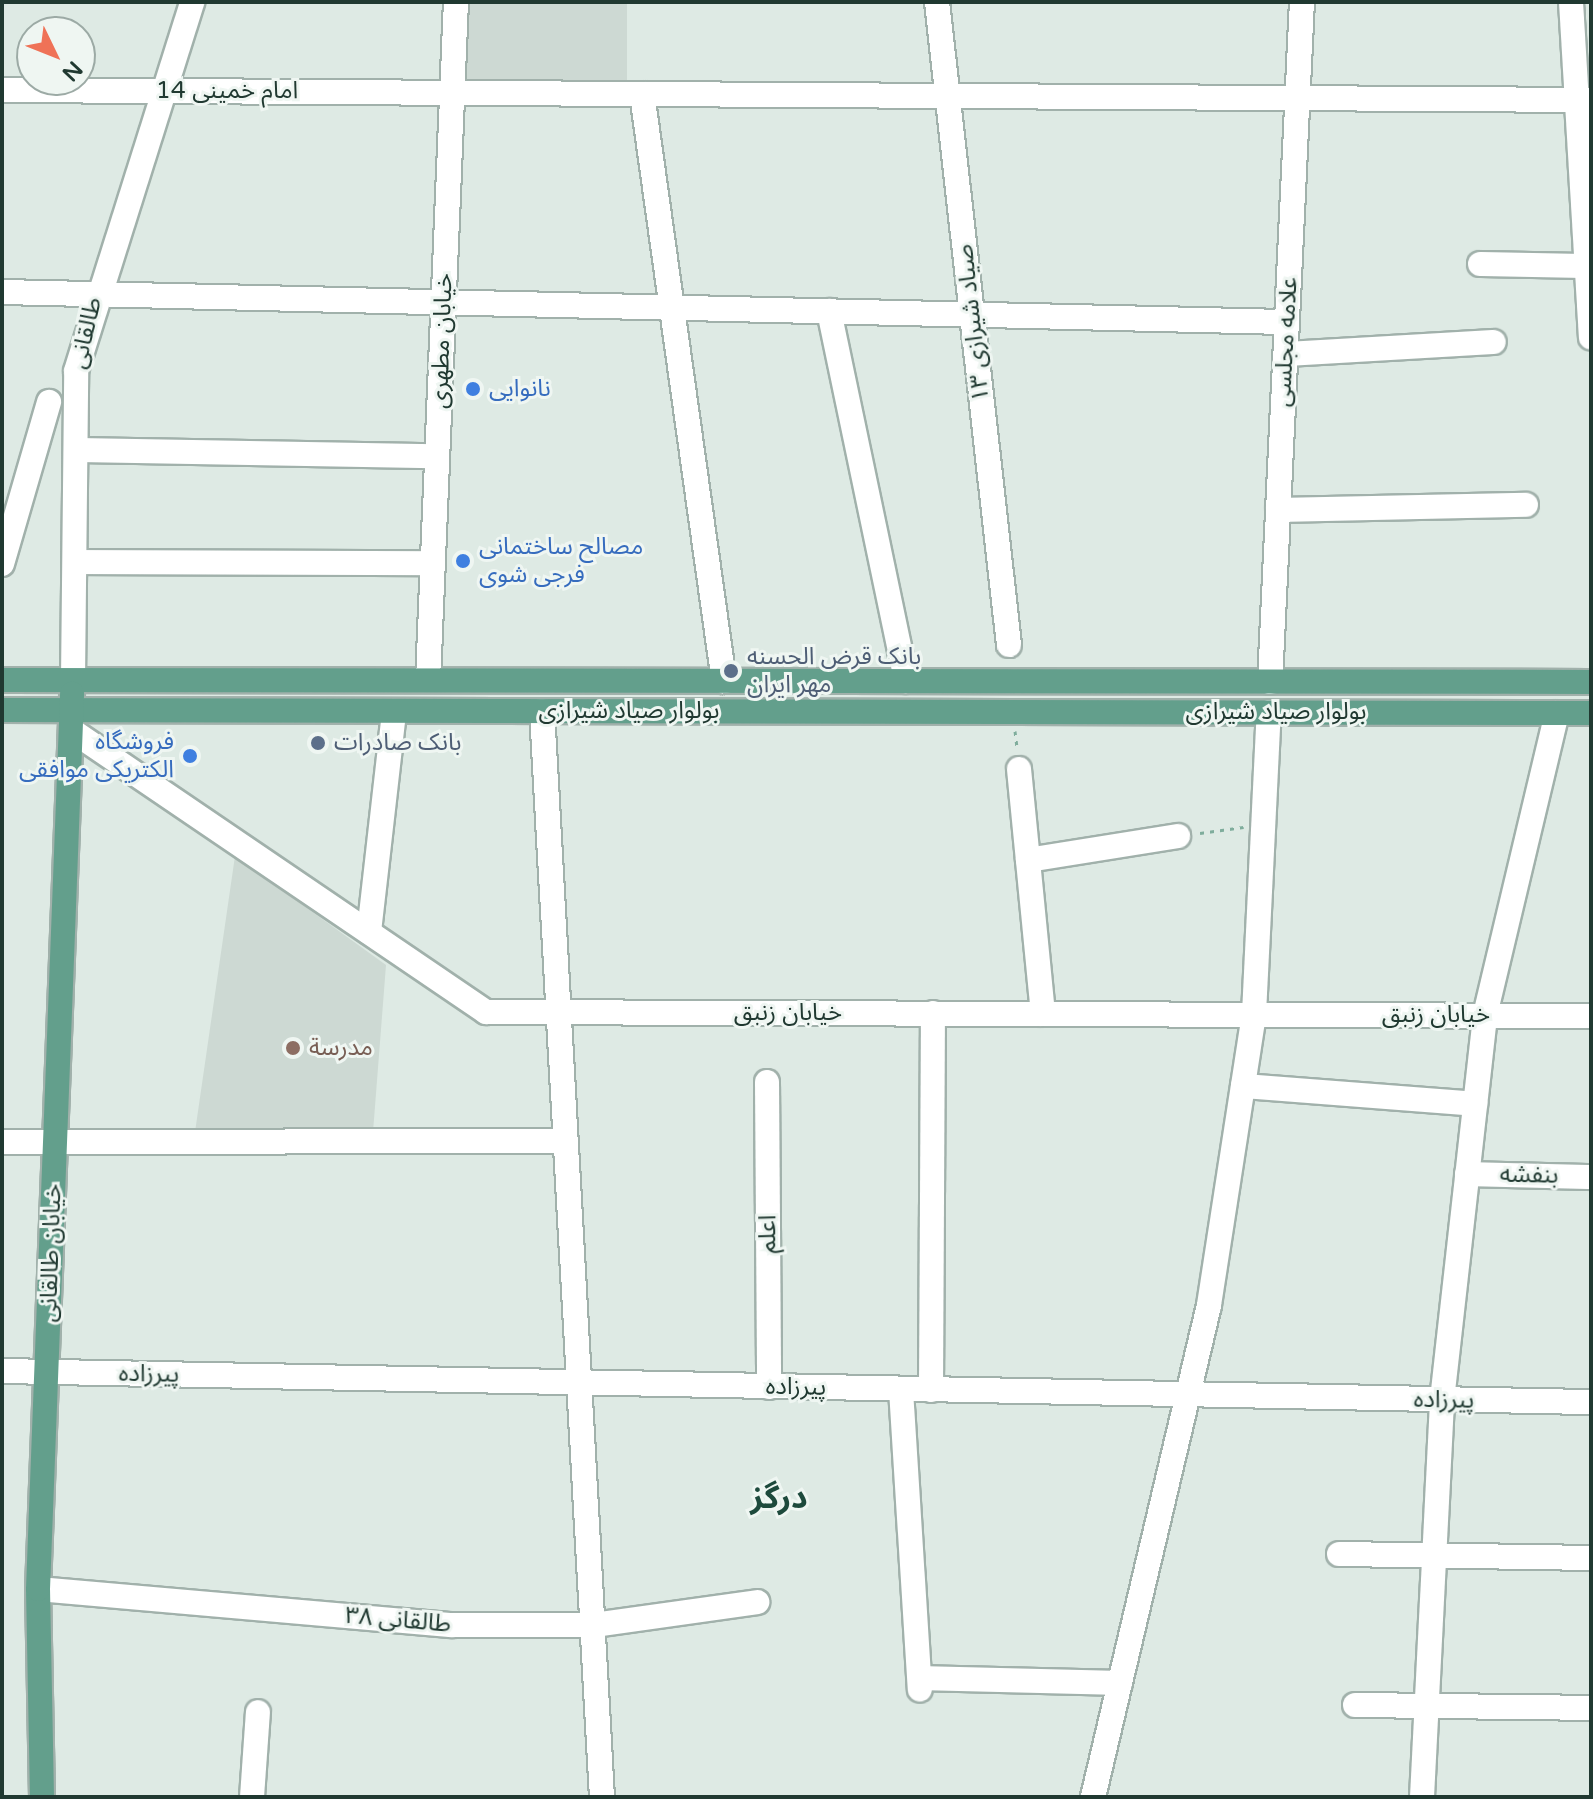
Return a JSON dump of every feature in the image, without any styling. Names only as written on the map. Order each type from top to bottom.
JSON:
[{"type":"main road","name":"بولوار صیاد شیرازی","points":[[2,680],[1591,682]]},
{"type":"main road","name":"خیابان طالقانی","points":[[42,1797],[38,1589],[73,680]]},
{"type":"main road","points":[[1269,712],[1270,682]]},
{"type":"main road","name":"بولوار صیاد شیرازی","points":[[2,710],[71,720],[394,711],[1591,713]]},
{"type":"street","name":"طالقانی","points":[[73,680],[76,371],[94,294],[192,2]]},
{"type":"street","name":"خیابان مطهری","points":[[428,680],[456,2]]},
{"type":"street","name":"صیاد شیرازی ۱۳","points":[[937,2],[1009,645]]},
{"type":"street","name":"علامه مجلسی","points":[[1270,682],[1302,2]]},
{"type":"street","points":[[1571,2],[1583,100],[1585,266],[1591,337]]},
{"type":"street","name":"امام خمینی 14","points":[[2,90],[1583,100]]},
{"type":"street","points":[[642,94],[724,681]]},
{"type":"street","points":[[1480,264],[1585,266]]},
{"type":"street","points":[[2,292],[1287,322]]},
{"type":"street","points":[[829,311],[906,681]]},
{"type":"street","points":[[1286,354],[1494,342]]},
{"type":"street","points":[[2,564],[49,402]]},
{"type":"street","points":[[76,450],[437,456]]},
{"type":"street","points":[[1278,510],[1526,505]]},
{"type":"street","points":[[76,562],[433,563]]},
{"type":"street","points":[[369,932],[394,711]]},
{"type":"street","points":[[542,711],[602,1797]]},
{"type":"street","points":[[1093,1797],[1187,1396],[1243,1086],[1254,1014],[1269,712]]},
{"type":"street","points":[[1422,1797],[1442,1400],[1485,1015],[1557,713]]},
{"type":"street","name":"خیابان زنبق","points":[[71,720],[486,1012],[1591,1016]]},
{"type":"street","points":[[1019,769],[1043,1014]]},
{"type":"street","points":[[1028,860],[1178,836]]},
{"type":"street","points":[[931,1390],[933,1013]]},
{"type":"street","name":"اعلم","points":[[767,1082],[769,1387]]},
{"type":"street","points":[[1243,1086],[1475,1104]]},
{"type":"street","points":[[2,1142],[565,1141]]},
{"type":"street","name":"بنفشه","points":[[1467,1174],[1591,1177]]},
{"type":"street","name":"پیرزاده","points":[[2,1371],[1591,1402]]},
{"type":"street","points":[[901,1390],[920,1683],[1120,1683]]},
{"type":"street","points":[[1339,1554],[1591,1558]]},
{"type":"street","name":"طالقانی ۳۸","points":[[38,1589],[452,1625],[594,1625],[757,1602]]},
{"type":"street","points":[[1355,1705],[1591,1708]]},
{"type":"street","points":[[252,1797],[258,1712]]},
{"type":"path","points":[[1013,712],[1019,769]]},
{"type":"path","points":[[1178,836],[1264,824]]},
{"type":"shaded area","points":[[460,2],[627,2],[627,82],[460,82]]},
{"type":"shaded area","name":"مدرسة","points":[[235,856],[386,965],[373,1132],[195,1132]]},
{"type":"place","name":"نانوایی","points":[[473,389]]},
{"type":"place","name":"مصالح ساختمانی فرجی شوی","points":[[463,561]]},
{"type":"place","name":"بانک قرض الحسنه مهر ایران","points":[[731,671]]},
{"type":"place","name":"بانک صادرات","points":[[318,743]]},
{"type":"place","name":"فروشگاه الکتریکی موافقی","points":[[190,756]]},
{"type":"place","name":"مدرسة","points":[[293,1048]]},
{"type":"district","name":"درگز","points":[[779,1498]]}]
